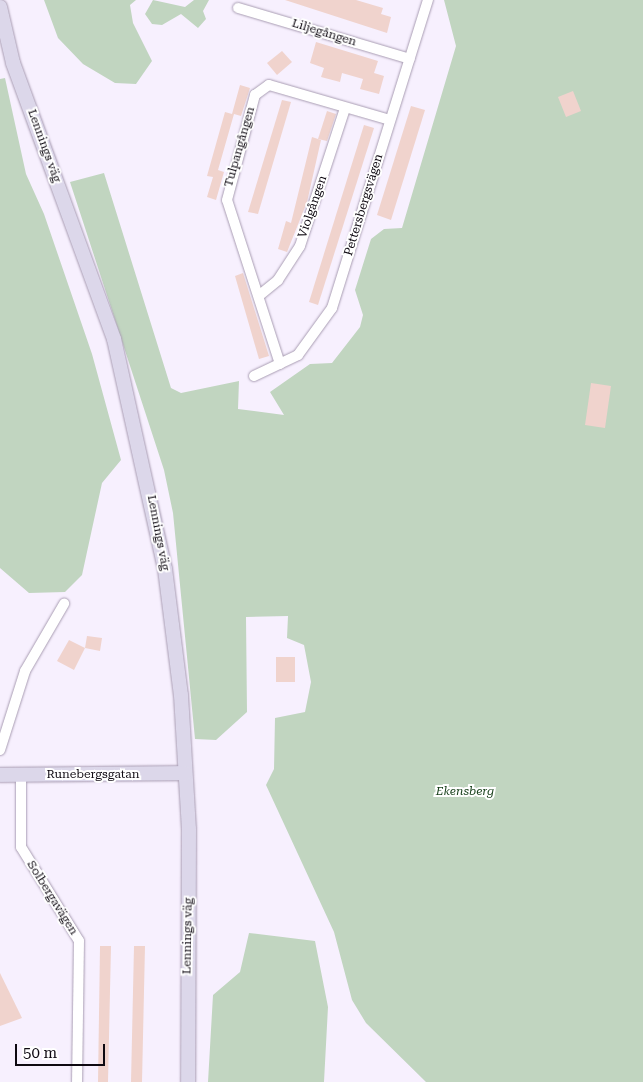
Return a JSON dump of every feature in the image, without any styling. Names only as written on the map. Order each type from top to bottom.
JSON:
[{"type":"main road","name":"Lennings väg","points":[[0,7],[26,99],[114,339],[130,399],[165,569],[181,694],[185,773],[188,1082]]},
{"type":"main road","name":"Runebergsgatan","points":[[0,775],[185,773]]},
{"type":"street","name":"Pettersbergsvägen","points":[[254,376],[298,355],[332,308],[428,0]]},
{"type":"street","name":"Liljegången","points":[[238,8],[410,59]]},
{"type":"street","name":"Tulpangången","points":[[280,364],[260,294],[227,200],[255,95],[269,85],[390,120]]},
{"type":"street","name":"Violgången","points":[[260,294],[278,280],[300,246],[345,108]]},
{"type":"street","points":[[0,750],[25,670],[64,604]]},
{"type":"street","name":"Solbergavägen","points":[[21,776],[21,847],[79,941],[76,1082]]},
{"type":"green space","points":[[44,0],[136,0],[130,5],[133,23],[152,61],[136,84],[115,83],[83,64],[58,38]]},
{"type":"green space","points":[[153,0],[185,7],[194,0],[209,0],[203,11],[206,19],[198,28],[181,14],[162,25],[152,24],[145,14]]},
{"type":"green space","name":"Ekensberg","points":[[444,0],[643,0],[643,1082],[426,1082],[366,1023],[352,1000],[334,932],[266,785],[274,769],[275,718],[305,712],[311,682],[304,645],[287,638],[288,616],[246,617],[247,712],[216,740],[195,739],[173,513],[164,470],[70,182],[104,173],[171,388],[181,393],[239,381],[238,409],[284,415],[270,392],[310,364],[332,363],[360,327],[363,315],[355,290],[371,239],[384,229],[402,228],[456,46]]},
{"type":"green space","points":[[5,78],[26,174],[44,214],[92,354],[121,460],[102,483],[82,575],[65,592],[29,593],[0,568],[0,79]]},
{"type":"green space","points":[[249,933],[315,941],[328,1007],[324,1082],[208,1082],[213,995],[240,972]]},
{"type":"building","points":[[285,0],[356,0],[383,8],[381,14],[391,17],[387,33]]},
{"type":"building","points":[[316,42],[378,61],[374,73],[384,76],[379,94],[360,89],[363,79],[342,73],[340,82],[321,77],[324,68],[310,63]]},
{"type":"building","points":[[282,51],[292,62],[277,75],[267,63]]},
{"type":"building","points":[[240,85],[250,88],[241,116],[234,114],[218,170],[224,172],[216,200],[207,197],[213,177],[207,176],[225,112],[232,114]]},
{"type":"building","points":[[573,91],[581,111],[566,117],[558,97]]},
{"type":"building","points":[[282,100],[291,102],[258,214],[248,212]]},
{"type":"building","points":[[411,106],[425,110],[391,220],[377,215]]},
{"type":"building","points":[[327,111],[336,114],[327,141],[318,139]]},
{"type":"building","points":[[364,125],[374,128],[318,305],[309,302]]},
{"type":"building","points":[[312,137],[321,140],[307,202],[287,252],[278,249],[286,221],[291,223]]},
{"type":"building","points":[[243,273],[269,356],[259,359],[235,276]]},
{"type":"building","points":[[591,383],[611,386],[605,428],[585,425]]},
{"type":"building","points":[[87,636],[102,638],[100,651],[85,648]]},
{"type":"building","points":[[69,640],[85,648],[74,670],[57,661]]},
{"type":"building","points":[[276,657],[295,657],[295,682],[276,682]]},
{"type":"building","points":[[100,946],[111,946],[108,1082],[98,1082]]},
{"type":"building","points":[[134,946],[145,946],[142,1082],[131,1082]]},
{"type":"building","points":[[0,973],[22,1018],[0,1026]]}]
